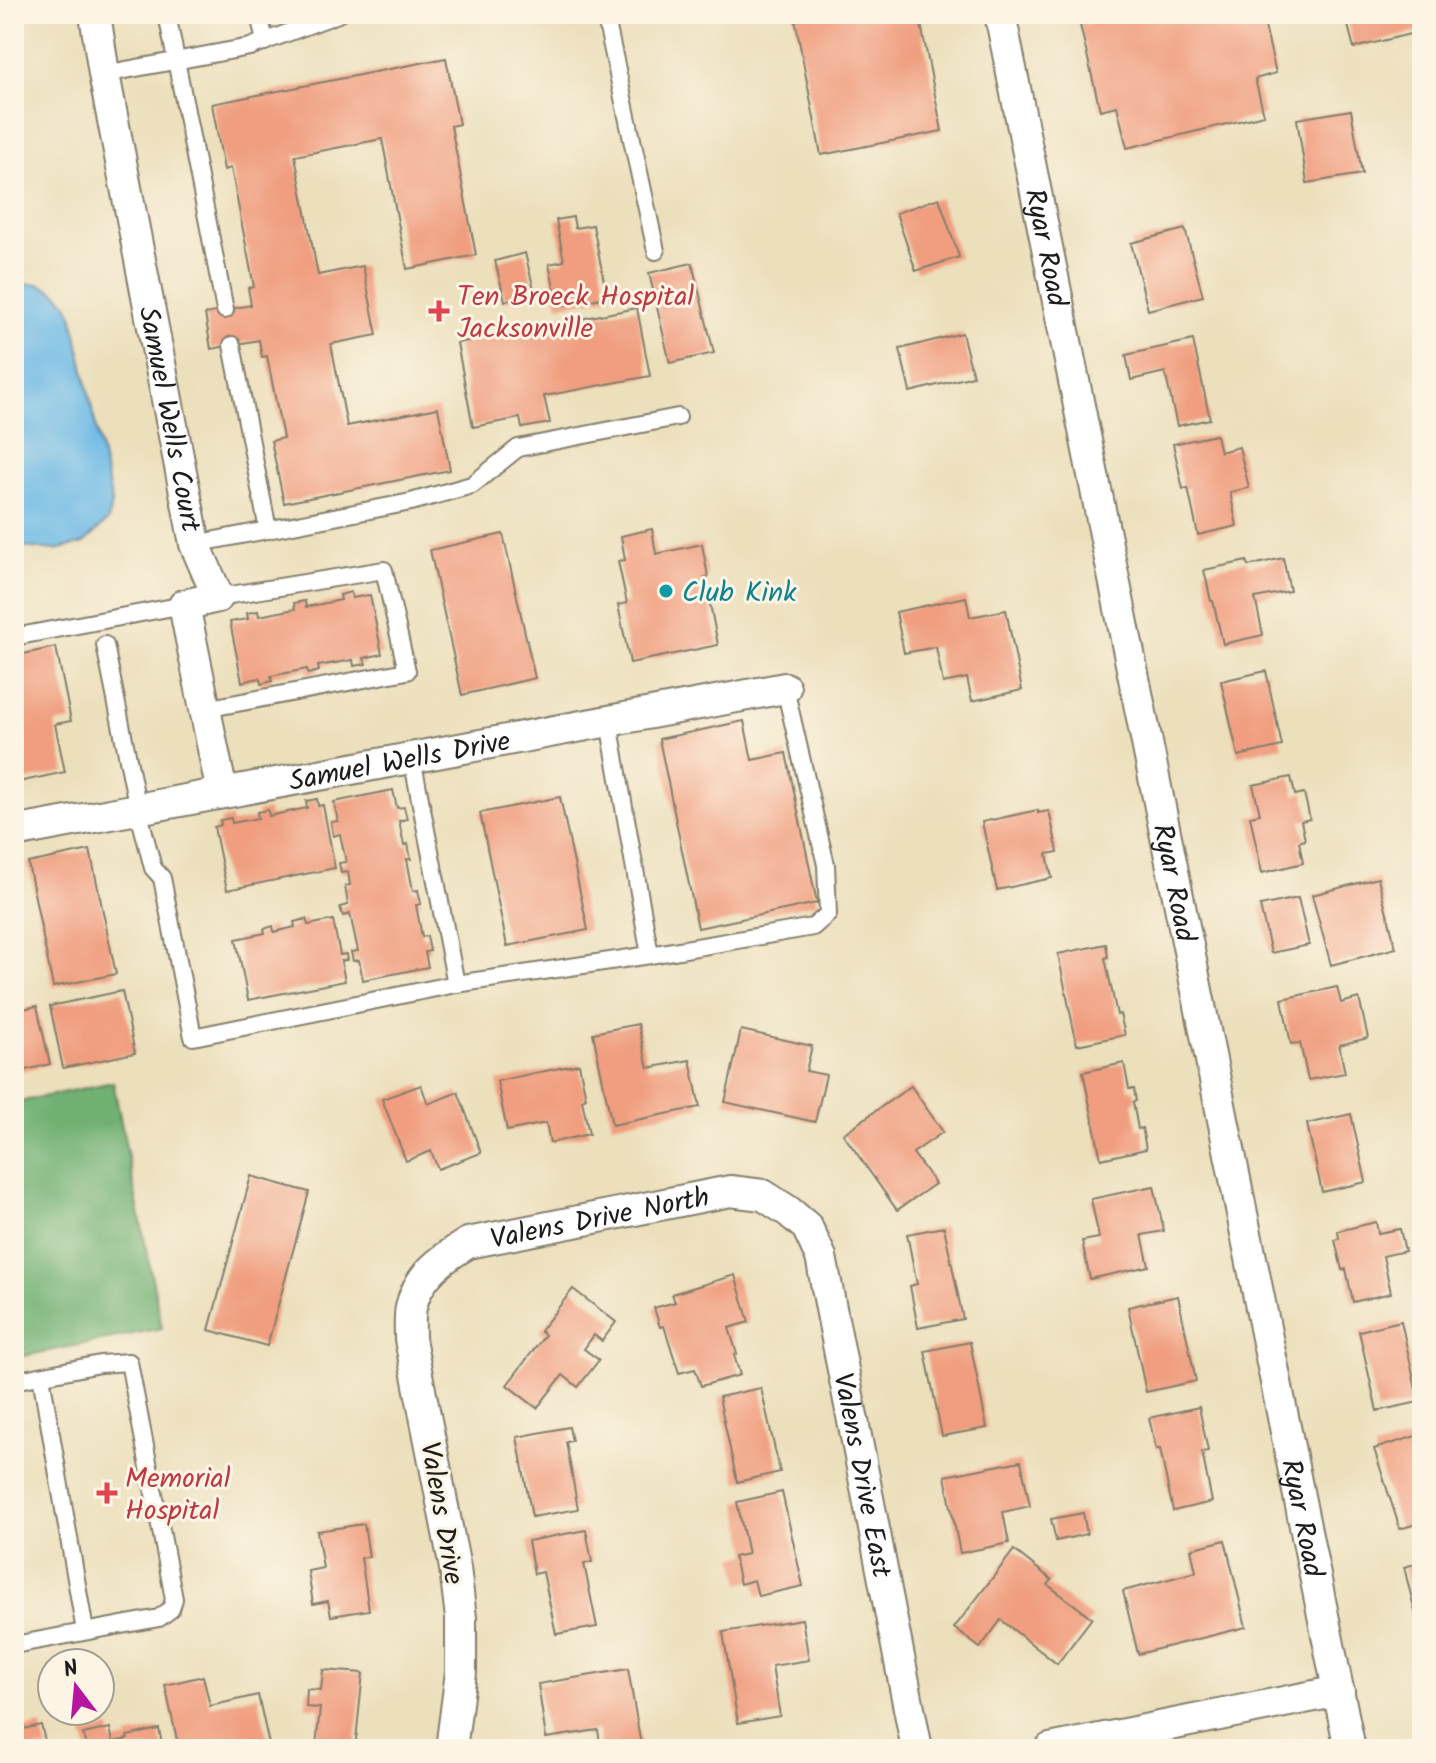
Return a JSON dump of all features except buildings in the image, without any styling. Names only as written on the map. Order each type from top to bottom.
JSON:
[{"type":"street","name":"Samuel Wells Court","points":[[95,14],[195,544],[218,597]]},
{"type":"street","name":"Ryar Road","points":[[1000,14],[1350,1749]]},
{"type":"street","points":[[218,597],[184,605],[222,793]]},
{"type":"street","name":"Samuel Wells Drive","points":[[14,832],[785,688]]},
{"type":"street","name":"Valens Drive North","points":[[421,1281],[441,1260],[468,1243],[730,1191],[763,1195],[788,1211]]},
{"type":"street","name":"Valens Drive East","points":[[788,1211],[807,1227],[821,1257],[917,1749]]},
{"type":"street","name":"Valens Drive","points":[[421,1281],[411,1307],[410,1339],[455,1568],[461,1618],[461,1672],[451,1749]]},
{"type":"street","points":[[1050,1749],[1339,1691]]},
{"type":"lane","points":[[167,14],[225,310]]},
{"type":"lane","points":[[259,14],[265,42]]},
{"type":"lane","points":[[104,74],[250,47],[338,14]]},
{"type":"lane","points":[[605,14],[656,251]]},
{"type":"lane","points":[[232,345],[268,530]]},
{"type":"lane","points":[[195,544],[411,502],[472,485],[518,448],[678,417]]},
{"type":"lane","points":[[205,709],[407,671],[384,570],[218,597]]},
{"type":"lane","points":[[14,637],[184,605]]},
{"type":"lane","points":[[105,645],[138,809],[153,868],[162,878],[193,1037],[456,984],[813,927],[828,914],[826,865],[785,688]]},
{"type":"lane","points":[[609,722],[650,955]]},
{"type":"lane","points":[[412,758],[456,984]]},
{"type":"lane","points":[[14,1381],[100,1364],[129,1362],[174,1599],[171,1609],[159,1618],[14,1645]]},
{"type":"lane","points":[[41,1376],[85,1631]]},
{"type":"green space","points":[[113,1082],[162,1328],[14,1358],[14,1103]]},
{"type":"water","points":[[38,284],[59,295],[72,314],[112,503],[108,520],[84,543],[55,550],[22,547],[14,541],[14,285]]},
{"type":"place","name":"Ten Broeck Hospital Jacksonville","points":[[439,311]]},
{"type":"place","name":"Club Kink","points":[[666,591]]},
{"type":"place","name":"Memorial Hospital","points":[[107,1493]]}]
